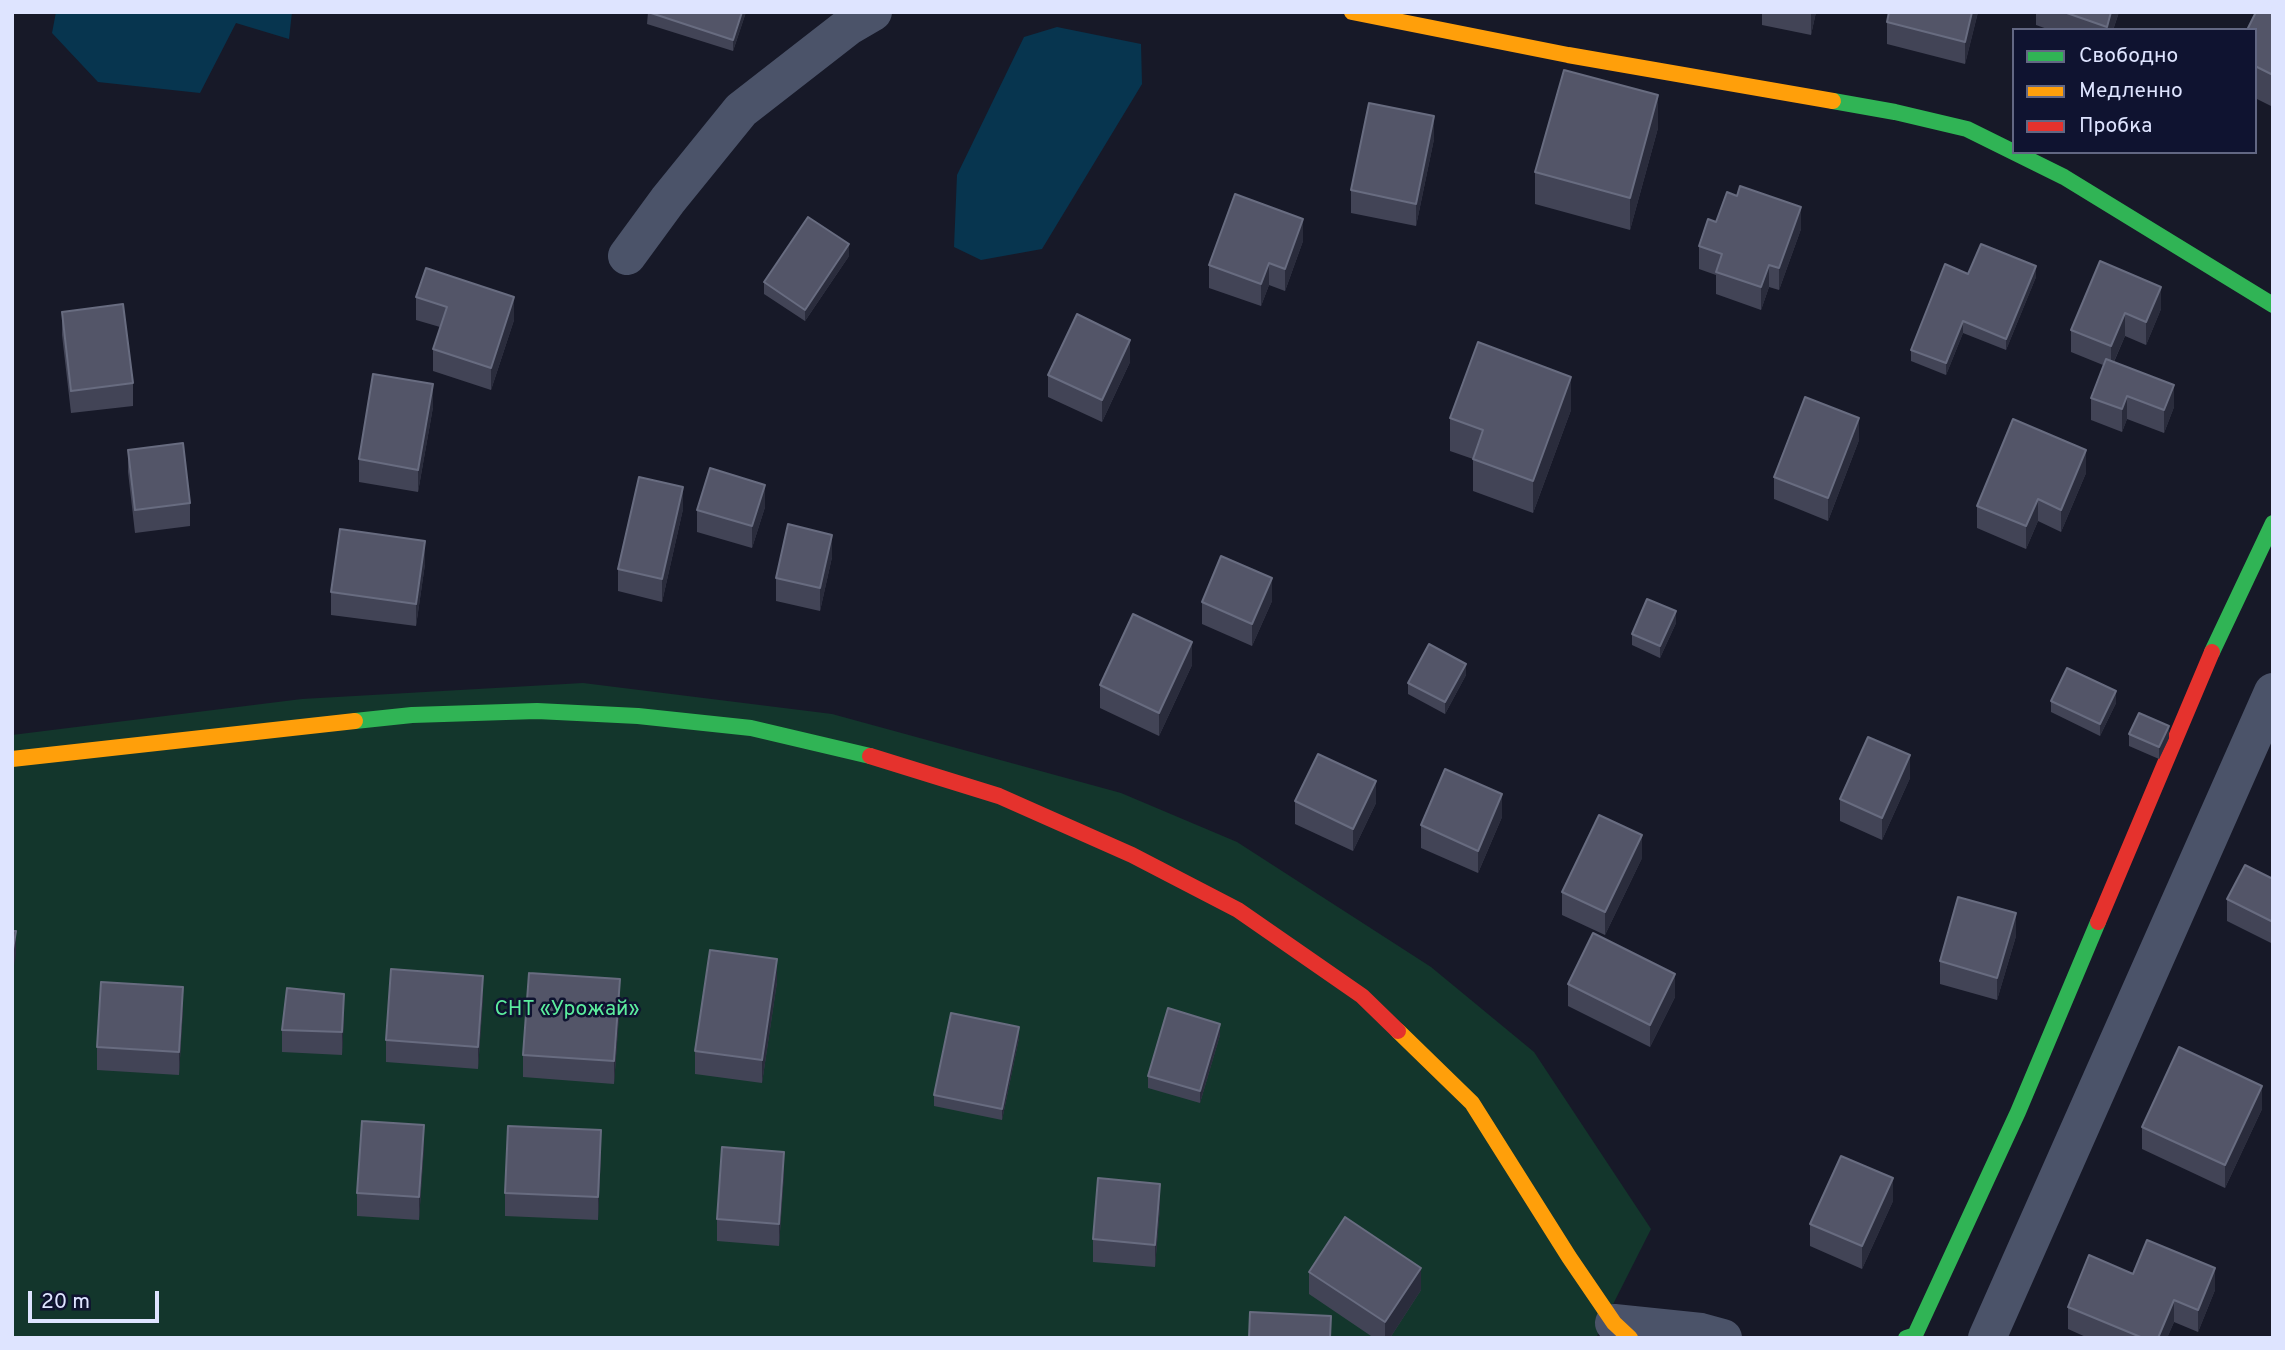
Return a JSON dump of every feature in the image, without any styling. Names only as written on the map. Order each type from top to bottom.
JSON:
[{"type":"street","points":[[627,256],[668,200],[741,110],[849,26],[873,12]]},
{"type":"street","points":[[1352,12],[1568,55],[1895,112],[1967,129],[2012,151]]},
{"type":"street","points":[[2018,154],[2064,177],[2273,305]]},
{"type":"street","points":[[1906,1338],[1915,1335],[2018,1112],[2200,678],[2273,523]]},
{"type":"street","points":[[1987,1338],[2273,692]]},
{"type":"street","points":[[12,759],[412,715],[537,711],[638,716],[751,728],[881,758],[999,796],[1132,855],[1238,910],[1362,996],[1472,1103],[1569,1257],[1622,1330],[1701,1332],[1723,1338]]},
{"type":"green space","name":"СНТ «Урожай»","points":[[583,683],[832,714],[1121,793],[1237,842],[1431,967],[1534,1052],[1651,1229],[1596,1338],[12,1338],[12,735],[302,699]]},
{"type":"water","points":[[56,12],[292,12],[289,39],[236,23],[200,93],[98,82],[52,33]]},
{"type":"water","points":[[1057,27],[1141,44],[1142,84],[1042,249],[981,260],[954,247],[957,175],[1024,37]]},
{"type":"building","points":[[648,12],[742,12],[733,40]]},
{"type":"building","points":[[1889,12],[1972,12],[1965,42],[1887,22]]},
{"type":"building","points":[[2064,12],[2111,12],[2107,27]]},
{"type":"building","points":[[2256,12],[2273,12],[2273,75],[2257,67],[2257,28],[2248,28]]},
{"type":"building","points":[[1564,70],[1658,95],[1630,198],[1535,172]]},
{"type":"building","points":[[1369,103],[1434,116],[1416,204],[1351,190]]},
{"type":"building","points":[[1740,186],[1801,207],[1779,268],[1769,265],[1761,287],[1716,272],[1722,254],[1699,246],[1708,219],[1716,222],[1727,192],[1737,196]]},
{"type":"building","points":[[1235,194],[1303,219],[1285,269],[1269,263],[1261,284],[1209,265]]},
{"type":"building","points":[[808,217],[849,244],[805,310],[764,282]]},
{"type":"building","points":[[1981,244],[2036,266],[2006,339],[1963,321],[1946,363],[1911,350],[1945,264],[1968,274]]},
{"type":"building","points":[[2100,261],[2161,287],[2146,322],[2125,313],[2111,346],[2071,330]]},
{"type":"building","points":[[426,268],[514,297],[491,368],[433,349],[447,307],[416,297]]},
{"type":"building","points":[[123,304],[133,383],[71,391],[62,312]]},
{"type":"building","points":[[1077,314],[1130,340],[1102,400],[1048,375]]},
{"type":"building","points":[[1478,342],[1571,377],[1533,481],[1473,459],[1483,430],[1450,418]]},
{"type":"building","points":[[2106,359],[2174,385],[2164,410],[2127,396],[2122,409],[2091,398]]},
{"type":"building","points":[[373,374],[433,384],[418,470],[359,459]]},
{"type":"building","points":[[1805,397],[1859,418],[1828,498],[1774,477]]},
{"type":"building","points":[[2013,419],[2086,450],[2061,510],[2038,499],[2026,526],[1977,506]]},
{"type":"building","points":[[183,443],[190,503],[135,510],[128,450]]},
{"type":"building","points":[[710,468],[765,485],[752,526],[697,510]]},
{"type":"building","points":[[639,477],[683,487],[662,579],[618,569]]},
{"type":"building","points":[[788,524],[832,535],[820,588],[776,578]]},
{"type":"building","points":[[340,529],[425,541],[416,604],[331,592]]},
{"type":"building","points":[[1221,556],[1272,578],[1252,624],[1202,602]]},
{"type":"building","points":[[1647,599],[1676,611],[1660,646],[1632,634]]},
{"type":"building","points":[[1133,614],[1192,642],[1159,713],[1100,685]]},
{"type":"building","points":[[1429,644],[1466,664],[1445,702],[1408,683]]},
{"type":"building","points":[[2067,668],[2116,691],[2100,724],[2051,701]]},
{"type":"building","points":[[2139,713],[2169,726],[2159,747],[2129,734]]},
{"type":"building","points":[[1868,737],[1910,755],[1882,818],[1840,799]]},
{"type":"building","points":[[1318,754],[1376,781],[1353,829],[1295,801]]},
{"type":"building","points":[[1445,769],[1502,794],[1478,851],[1421,825]]},
{"type":"building","points":[[1599,815],[1642,835],[1605,912],[1562,892]]},
{"type":"building","points":[[2245,865],[2273,879],[2273,922],[2227,899]]},
{"type":"building","points":[[1958,897],[2016,913],[1997,978],[1940,961]]},
{"type":"building","points":[[12,931],[16,931],[12,955]]},
{"type":"building","points":[[1593,933],[1675,974],[1650,1025],[1568,984]]},
{"type":"building","points":[[710,950],[777,959],[762,1060],[695,1051]]},
{"type":"building","points":[[391,969],[483,976],[478,1047],[386,1040]]},
{"type":"building","points":[[529,973],[620,979],[614,1061],[523,1055]]},
{"type":"building","points":[[101,982],[183,987],[179,1052],[97,1047]]},
{"type":"building","points":[[287,988],[344,994],[342,1032],[282,1030]]},
{"type":"building","points":[[1168,1008],[1220,1024],[1200,1091],[1148,1076]]},
{"type":"building","points":[[951,1013],[1019,1027],[1002,1109],[934,1095]]},
{"type":"building","points":[[2179,1047],[2262,1086],[2225,1165],[2142,1127]]},
{"type":"building","points":[[362,1121],[424,1125],[419,1197],[357,1193]]},
{"type":"building","points":[[508,1126],[601,1130],[598,1197],[505,1193]]},
{"type":"building","points":[[722,1147],[784,1152],[779,1224],[717,1219]]},
{"type":"building","points":[[1841,1156],[1893,1178],[1862,1246],[1810,1224]]},
{"type":"building","points":[[1098,1178],[1160,1184],[1155,1245],[1093,1239]]},
{"type":"building","points":[[1345,1217],[1421,1268],[1385,1322],[1309,1272]]},
{"type":"building","points":[[2147,1240],[2215,1268],[2198,1310],[2174,1300],[2158,1338],[2143,1338],[2068,1307],[2089,1255],[2133,1274]]},
{"type":"building","points":[[1250,1312],[1331,1316],[1330,1338],[1249,1338]]},
{"type":"traffic: fast","points":[[1833,101],[1967,129],[2012,151]]},
{"type":"traffic: fast","points":[[2018,154],[2064,177],[2273,305]]},
{"type":"traffic: fast","points":[[2212,652],[2273,523]]},
{"type":"traffic: fast","points":[[355,721],[412,715],[537,711],[638,716],[751,728],[870,756]]},
{"type":"traffic: fast","points":[[1906,1338],[1915,1335],[2018,1112],[2098,922]]},
{"type":"traffic: slow","points":[[1352,12],[1568,55],[1833,101]]},
{"type":"traffic: slow","points":[[12,759],[355,721]]},
{"type":"traffic: slow","points":[[1398,1031],[1472,1103],[1569,1257],[1614,1323],[1630,1338]]},
{"type":"traffic: jam","points":[[2098,922],[2212,652]]},
{"type":"traffic: jam","points":[[870,756],[999,796],[1132,855],[1238,910],[1362,996],[1398,1031]]}]
